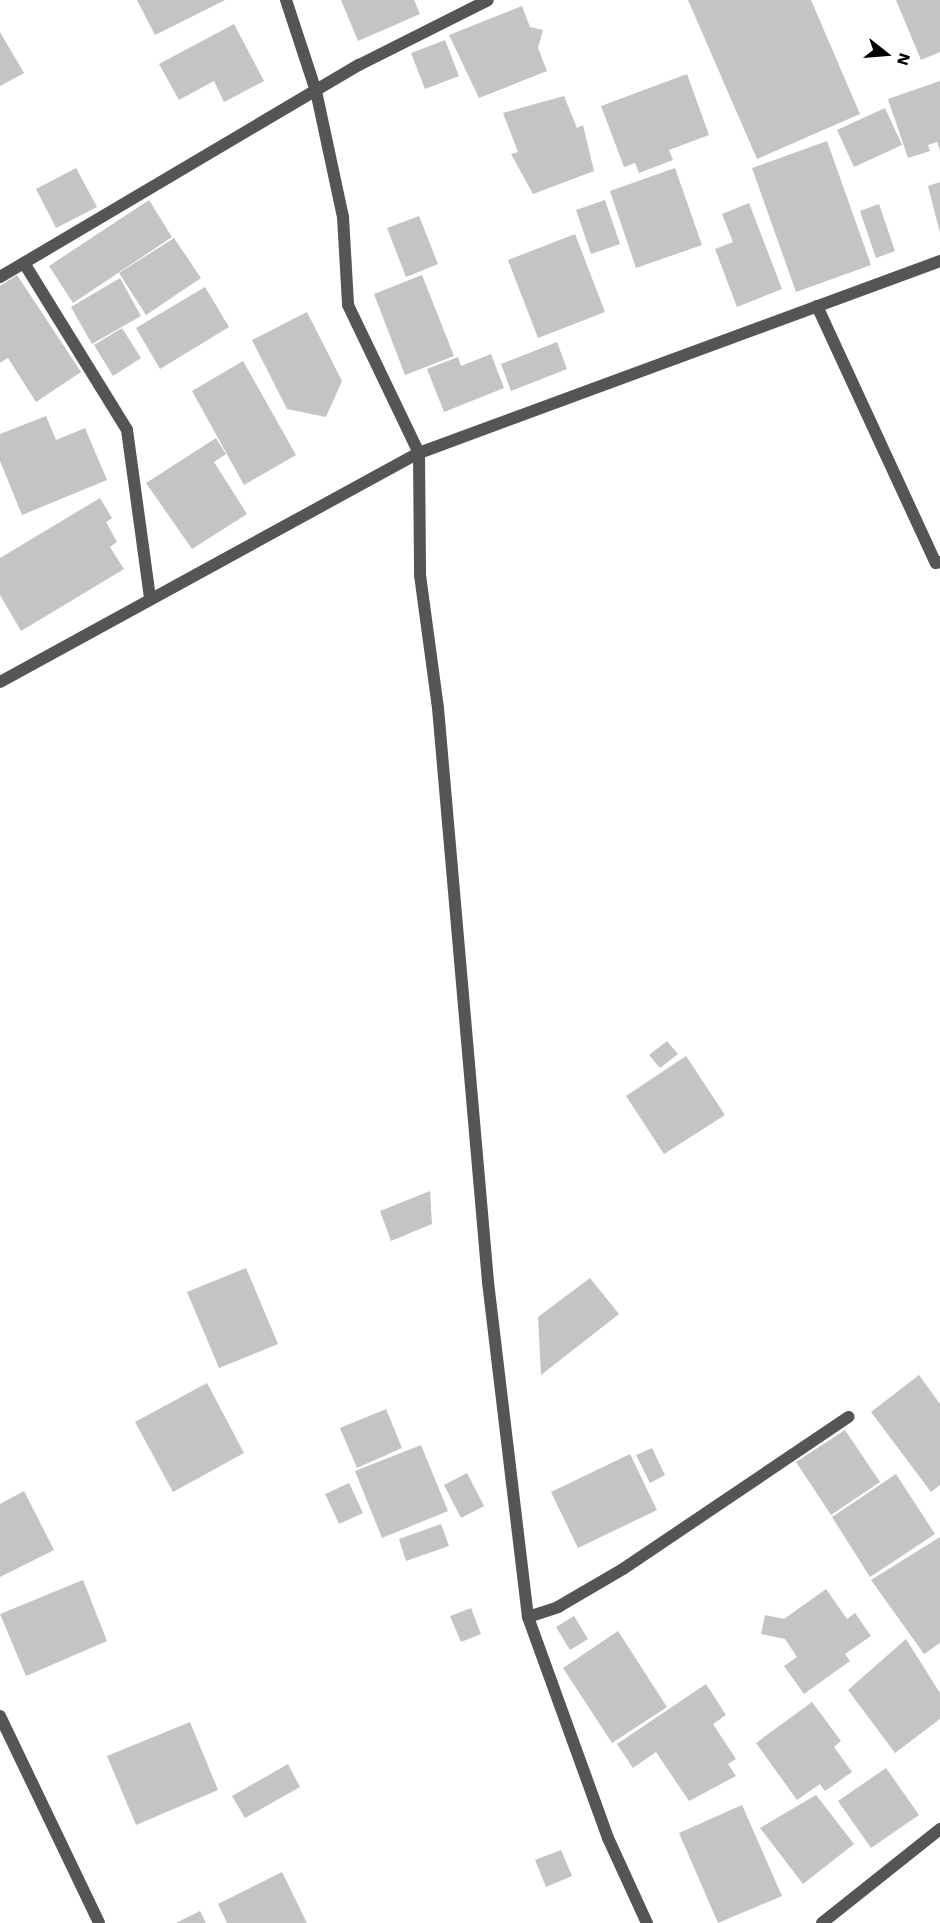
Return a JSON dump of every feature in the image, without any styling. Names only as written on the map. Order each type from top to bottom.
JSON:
[{"type":"street","points":[[286,0],[316,91],[343,218],[348,305],[418,453],[420,575],[438,708],[488,1282],[528,1617],[608,1838],[647,1923]]},
{"type":"street","points":[[0,277],[316,91],[488,0]]},
{"type":"street","points":[[0,682],[418,453],[940,261]]},
{"type":"street","points":[[24,263],[127,430],[150,599]]},
{"type":"street","points":[[816,306],[936,563],[940,562]]},
{"type":"street","points":[[528,1617],[558,1606],[623,1569],[848,1416]]},
{"type":"street","points":[[0,1716],[99,1923]]},
{"type":"street","points":[[822,1923],[940,1829]]},
{"type":"building","points":[[137,0],[225,0],[155,35]]},
{"type":"building","points":[[341,0],[414,0],[420,14],[358,41]]},
{"type":"building","points":[[688,0],[811,0],[860,114],[757,159]]},
{"type":"building","points":[[896,0],[940,0],[940,52],[921,60]]},
{"type":"building","points":[[522,6],[530,27],[543,30],[538,48],[547,71],[479,98],[449,35]]},
{"type":"building","points":[[234,24],[264,81],[224,102],[214,81],[179,100],[159,64]]},
{"type":"building","points":[[0,32],[24,73],[0,86]]},
{"type":"building","points":[[445,40],[459,76],[425,89],[411,53]]},
{"type":"building","points":[[687,74],[709,135],[669,150],[673,160],[639,173],[635,163],[624,167],[601,106]]},
{"type":"building","points":[[940,81],[940,151],[937,142],[928,145],[930,151],[908,158],[888,99]]},
{"type":"building","points":[[564,96],[577,128],[583,125],[594,171],[533,194],[511,154],[518,152],[503,113]]},
{"type":"building","points":[[885,108],[902,145],[854,167],[837,130]]},
{"type":"building","points":[[827,141],[871,265],[796,292],[752,168]]},
{"type":"building","points":[[76,168],[97,207],[56,228],[36,189]]},
{"type":"building","points":[[675,168],[702,245],[636,268],[610,191]]},
{"type":"building","points":[[940,182],[940,233],[928,186]]},
{"type":"building","points":[[149,200],[172,237],[73,303],[49,266]]},
{"type":"building","points":[[605,200],[620,244],[591,254],[576,210]]},
{"type":"building","points":[[749,203],[782,289],[737,307],[715,249],[733,242],[722,214]]},
{"type":"building","points":[[879,204],[895,251],[876,258],[860,211]]},
{"type":"building","points":[[419,216],[438,264],[406,277],[387,228]]},
{"type":"building","points":[[575,234],[605,312],[538,338],[508,260]]},
{"type":"building","points":[[174,238],[201,278],[146,315],[119,273]]},
{"type":"building","points":[[17,275],[81,372],[36,402],[8,358],[0,363],[0,286]]},
{"type":"building","points":[[422,275],[454,356],[405,375],[374,294]]},
{"type":"building","points":[[120,278],[141,316],[92,344],[71,307]]},
{"type":"building","points":[[205,287],[229,327],[160,369],[136,328]]},
{"type":"building","points":[[307,312],[342,381],[326,417],[287,409],[252,340]]},
{"type":"building","points":[[122,328],[141,358],[113,376],[94,345]]},
{"type":"building","points":[[557,342],[567,369],[511,391],[501,364]]},
{"type":"building","points":[[491,354],[504,388],[444,412],[427,369],[458,357],[461,366]]},
{"type":"building","points":[[243,361],[296,455],[244,485],[192,391]]},
{"type":"building","points":[[46,416],[56,440],[85,428],[107,480],[22,515],[0,461],[0,434]]},
{"type":"building","points":[[216,438],[226,454],[214,462],[247,514],[192,549],[146,483]]},
{"type":"building","points":[[100,498],[112,518],[106,522],[117,542],[110,547],[124,569],[21,631],[0,595],[0,558]]},
{"type":"building","points":[[667,1041],[678,1054],[660,1068],[649,1055]]},
{"type":"building","points":[[686,1056],[725,1115],[664,1154],[626,1096]]},
{"type":"building","points":[[430,1191],[432,1224],[391,1241],[380,1211]]},
{"type":"building","points":[[246,1268],[278,1344],[219,1368],[187,1292]]},
{"type":"building","points":[[590,1278],[619,1314],[541,1375],[538,1317]]},
{"type":"building","points":[[919,1375],[940,1404],[940,1485],[931,1492],[871,1412]]},
{"type":"building","points":[[207,1383],[244,1453],[173,1492],[135,1422]]},
{"type":"building","points":[[386,1409],[402,1448],[357,1468],[340,1428]]},
{"type":"building","points":[[845,1430],[880,1482],[831,1515],[796,1462]]},
{"type":"building","points":[[421,1445],[448,1511],[382,1538],[355,1471]]},
{"type":"building","points":[[652,1448],[665,1475],[650,1483],[636,1455]]},
{"type":"building","points":[[630,1454],[657,1510],[578,1548],[551,1492]]},
{"type":"building","points":[[467,1473],[484,1506],[461,1518],[444,1485]]},
{"type":"building","points":[[896,1474],[935,1534],[870,1577],[832,1517]]},
{"type":"building","points":[[349,1483],[363,1513],[339,1524],[325,1494]]},
{"type":"building","points":[[24,1491],[54,1550],[0,1577],[0,1504]]},
{"type":"building","points":[[441,1524],[449,1546],[406,1561],[399,1539]]},
{"type":"building","points":[[940,1537],[940,1643],[924,1654],[871,1580]]},
{"type":"building","points":[[83,1580],[107,1641],[26,1676],[0,1614]]},
{"type":"building","points":[[826,1589],[847,1619],[855,1613],[871,1636],[845,1654],[850,1661],[804,1694],[784,1666],[797,1657],[785,1639],[761,1634],[765,1615],[784,1619]]},
{"type":"building","points":[[471,1608],[481,1634],[461,1642],[450,1616]]},
{"type":"building","points":[[574,1616],[588,1639],[570,1650],[556,1627]]},
{"type":"building","points":[[618,1631],[667,1707],[612,1743],[563,1668]]},
{"type":"building","points":[[906,1639],[940,1693],[940,1719],[895,1753],[848,1690]]},
{"type":"building","points":[[706,1684],[726,1715],[713,1724],[736,1759],[728,1764],[736,1776],[689,1801],[656,1752],[633,1768],[617,1744]]},
{"type":"building","points":[[812,1702],[841,1741],[834,1747],[852,1772],[825,1791],[820,1784],[797,1800],[756,1743]]},
{"type":"building","points":[[190,1722],[218,1790],[136,1825],[107,1756]]},
{"type":"building","points":[[288,1764],[300,1787],[245,1818],[232,1796]]},
{"type":"building","points":[[886,1768],[919,1815],[871,1848],[838,1801]]},
{"type":"building","points":[[816,1795],[854,1844],[803,1884],[760,1828]]},
{"type":"building","points":[[742,1805],[782,1896],[718,1923],[679,1833]]},
{"type":"building","points":[[561,1850],[572,1876],[546,1887],[535,1860]]},
{"type":"building","points":[[282,1872],[307,1923],[227,1923],[218,1904]]},
{"type":"building","points":[[200,1911],[206,1923],[176,1923]]}]
